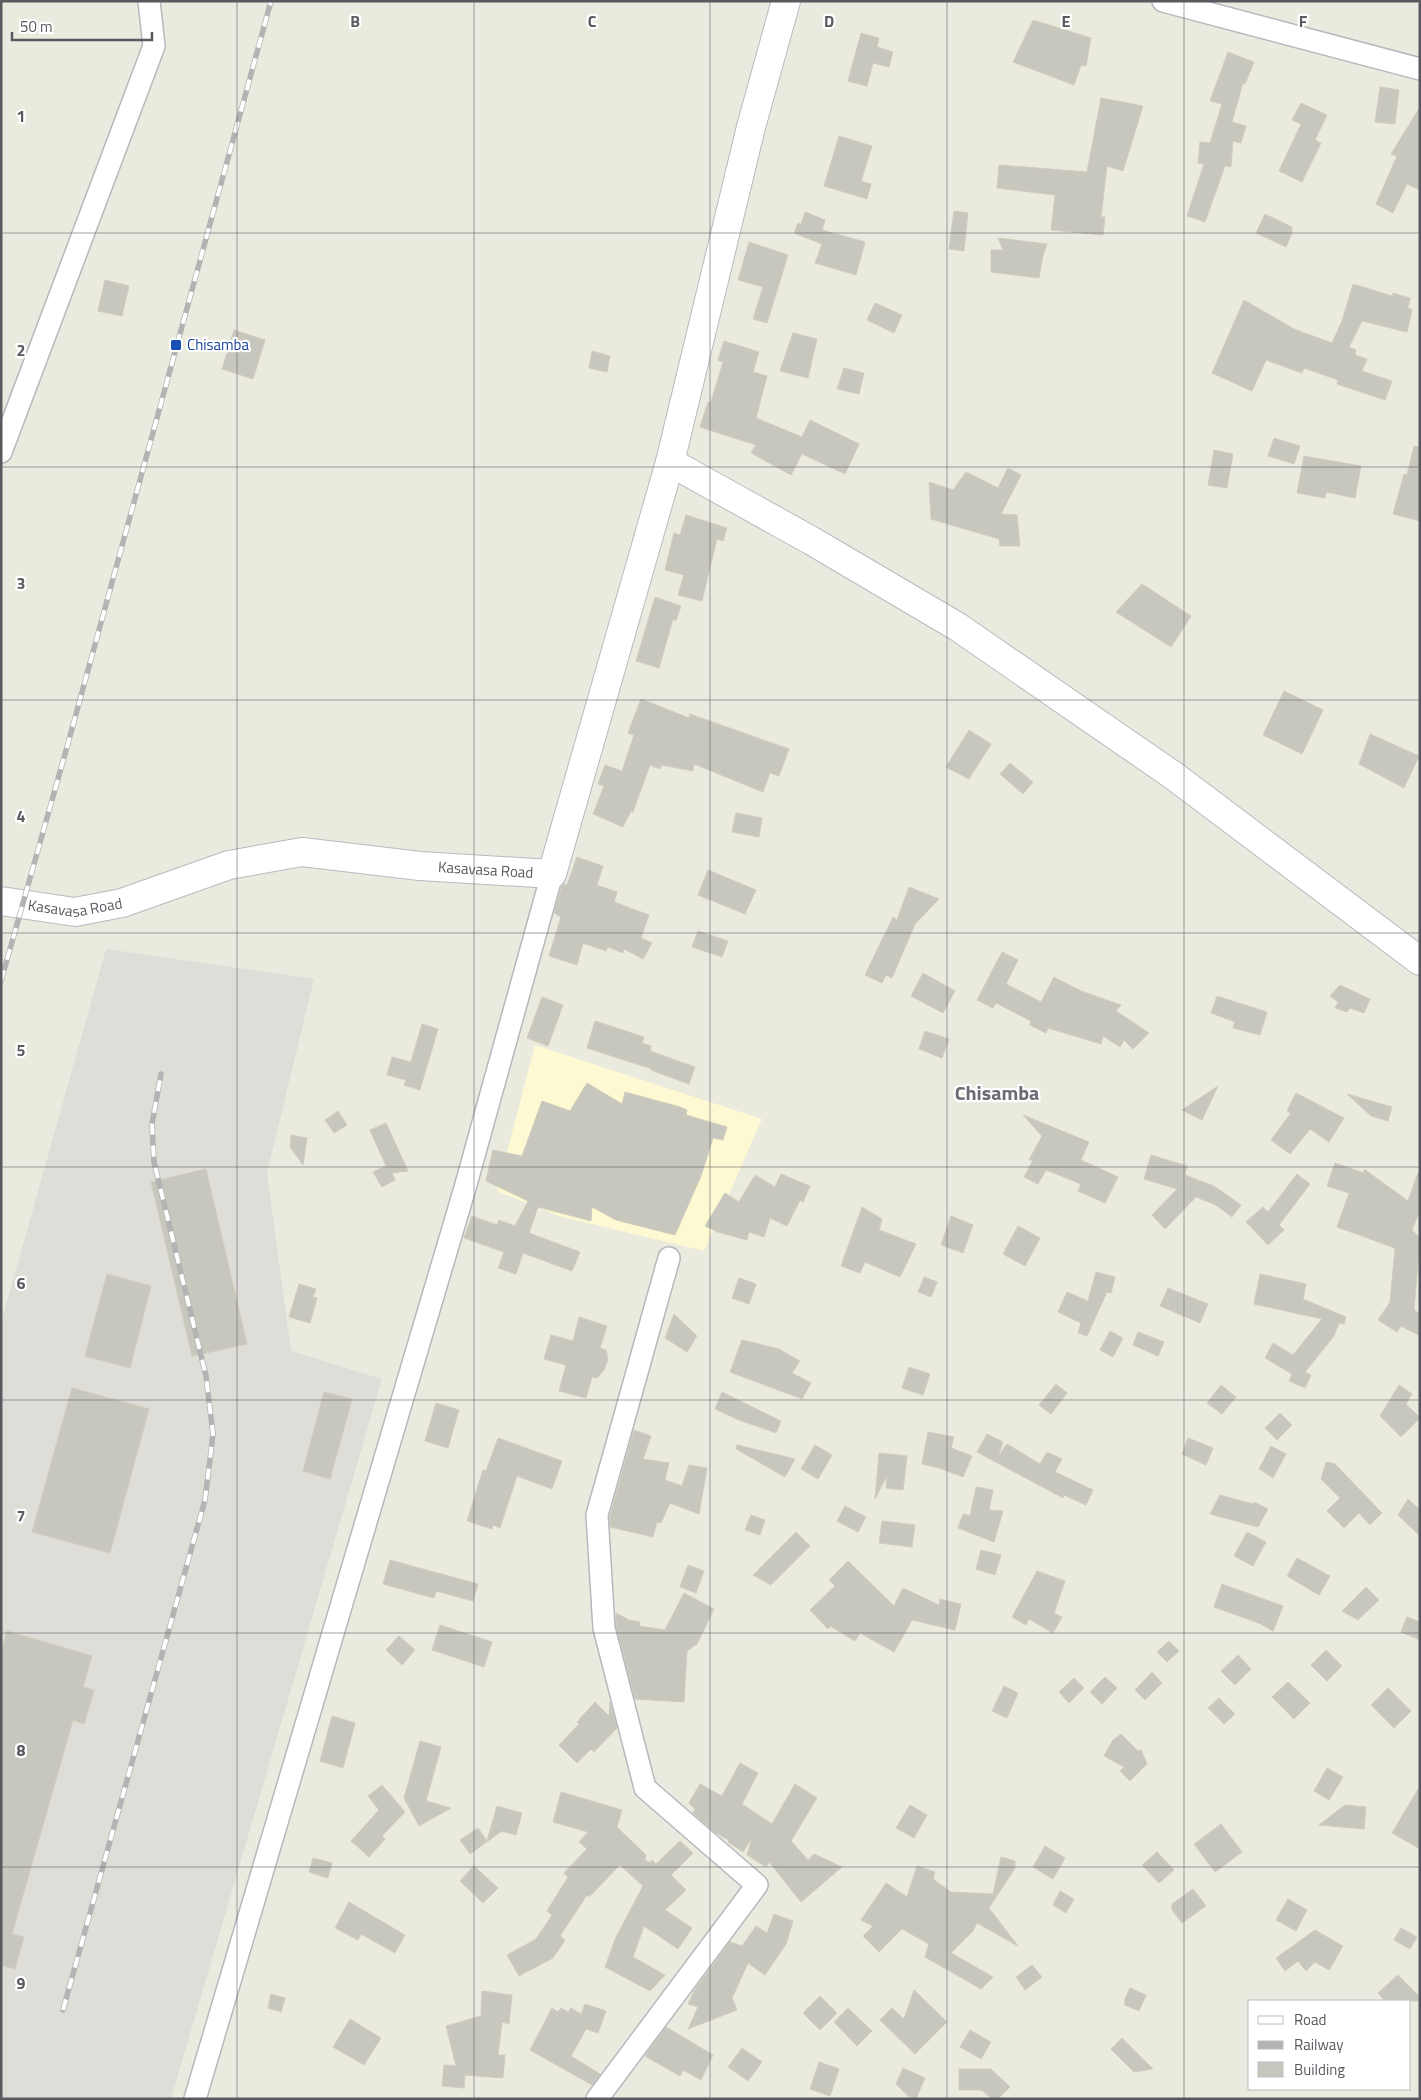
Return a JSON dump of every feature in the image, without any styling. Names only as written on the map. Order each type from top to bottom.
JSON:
[{"type":"main road","name":"Kasavasa Road","points":[[1,901],[75,912],[122,903],[229,865],[302,852],[420,866],[552,874],[670,462],[751,127],[786,1]]},
{"type":"main road","points":[[670,462],[812,541],[958,627],[1174,776],[1418,957]]},
{"type":"street","points":[[1,452],[154,46],[148,1]]},
{"type":"street","points":[[1164,1],[1420,69]]},
{"type":"street","points":[[195,2099],[462,1198],[552,874]]},
{"type":"street","points":[[597,2099],[757,1885],[645,1788],[604,1628],[596,1515],[669,1258]]},
{"type":"shaded area","points":[[106,949],[314,979],[267,1173],[291,1351],[382,1379],[171,2099],[1,2099],[1,1323]]},
{"type":"shaded area","points":[[535,1045],[762,1119],[704,1251],[559,1216],[497,1191]]},
{"type":"building","points":[[1033,20],[1091,38],[1086,66],[1081,65],[1074,85],[1013,62]]},
{"type":"building","points":[[861,33],[879,38],[877,47],[893,52],[889,67],[873,63],[867,86],[848,81]]},
{"type":"building","points":[[1228,52],[1254,62],[1245,84],[1243,83],[1232,122],[1246,126],[1241,143],[1233,141],[1231,167],[1225,166],[1205,222],[1187,216],[1204,164],[1198,163],[1200,142],[1210,143],[1222,104],[1210,101]]},
{"type":"building","points":[[1380,87],[1399,90],[1395,124],[1375,122]]},
{"type":"building","points":[[1101,98],[1143,106],[1123,171],[1107,166],[1101,217],[1105,217],[1103,235],[1051,230],[1055,195],[997,188],[999,165],[1087,172]]},
{"type":"building","points":[[1301,103],[1327,115],[1315,140],[1321,143],[1302,182],[1279,171],[1301,124],[1292,120]]},
{"type":"building","points":[[1420,107],[1420,190],[1407,184],[1393,213],[1376,204],[1397,156],[1391,154]]},
{"type":"building","points":[[839,136],[872,146],[861,181],[871,184],[867,199],[824,186]]},
{"type":"building","points":[[954,211],[968,213],[964,251],[949,249]]},
{"type":"building","points":[[805,212],[825,220],[822,230],[865,242],[856,275],[815,263],[822,244],[794,233],[798,223],[801,224]]},
{"type":"building","points":[[1265,214],[1292,227],[1292,233],[1286,247],[1256,233]]},
{"type":"building","points":[[998,238],[1047,244],[1039,278],[991,272],[991,250],[1003,250]]},
{"type":"building","points":[[749,242],[788,255],[767,323],[753,319],[763,287],[738,280]]},
{"type":"building","points":[[105,280],[129,286],[122,316],[98,311]]},
{"type":"building","points":[[1353,284],[1392,296],[1393,293],[1410,298],[1408,308],[1412,310],[1407,332],[1362,321],[1349,347],[1356,350],[1355,355],[1367,359],[1362,371],[1392,381],[1385,400],[1337,384],[1338,380],[1304,368],[1302,373],[1266,360],[1252,391],[1212,373],[1244,300],[1294,329],[1332,343],[1342,321]]},
{"type":"building","points":[[875,303],[902,315],[894,333],[867,320]]},
{"type":"building","points":[[234,330],[265,340],[253,379],[222,369]]},
{"type":"building","points":[[793,333],[817,339],[808,378],[780,371]]},
{"type":"building","points":[[724,341],[759,352],[753,372],[767,376],[756,418],[802,437],[810,420],[859,444],[845,474],[802,454],[791,475],[751,453],[756,445],[700,427],[708,402],[711,402],[723,362],[718,360]]},
{"type":"building","points":[[592,351],[610,356],[607,372],[589,368]]},
{"type":"building","points":[[844,368],[864,373],[859,394],[837,389]]},
{"type":"building","points":[[1274,438],[1300,446],[1294,464],[1268,456]]},
{"type":"building","points":[[1414,446],[1420,447],[1420,521],[1393,514],[1404,474],[1407,475]]},
{"type":"building","points":[[1214,450],[1233,454],[1227,488],[1208,485]]},
{"type":"building","points":[[1304,456],[1361,466],[1355,498],[1326,492],[1325,498],[1297,493]]},
{"type":"building","points":[[1008,468],[1021,475],[1001,514],[1017,515],[1020,546],[1000,546],[999,539],[931,519],[929,482],[953,490],[966,472],[998,488]]},
{"type":"building","points":[[686,515],[727,528],[723,541],[717,539],[702,601],[678,595],[684,575],[665,570],[674,533],[680,535]]},
{"type":"building","points":[[1142,584],[1191,616],[1171,647],[1116,612]]},
{"type":"building","points":[[655,597],[681,606],[676,621],[673,619],[659,668],[636,661]]},
{"type":"building","points":[[1284,691],[1323,710],[1302,754],[1263,735]]},
{"type":"building","points":[[641,699],[689,718],[690,714],[789,749],[779,776],[770,773],[763,792],[694,764],[693,771],[662,765],[660,769],[650,765],[633,812],[631,811],[623,827],[593,814],[604,786],[598,784],[605,765],[622,771],[634,735],[628,733]]},
{"type":"building","points":[[969,730],[991,744],[969,779],[946,767]]},
{"type":"building","points":[[1370,734],[1419,756],[1404,788],[1359,764]]},
{"type":"building","points":[[1010,763],[1033,782],[1023,794],[1000,774]]},
{"type":"building","points":[[736,813],[762,818],[759,837],[732,832]]},
{"type":"building","points":[[577,857],[603,866],[597,885],[617,892],[614,902],[649,915],[641,938],[652,943],[643,959],[624,949],[623,953],[608,947],[606,951],[583,943],[577,965],[549,956],[561,917],[554,913],[562,886],[564,884],[567,885]]},
{"type":"building","points":[[708,870],[756,890],[745,914],[698,895]]},
{"type":"building","points":[[909,887],[939,899],[915,924],[892,978],[886,975],[882,983],[865,975],[893,917],[897,920]]},
{"type":"building","points":[[698,931],[728,941],[722,957],[692,947]]},
{"type":"building","points":[[1002,952],[1018,960],[1006,984],[1041,1002],[1054,977],[1081,991],[1121,1005],[1116,1011],[1149,1033],[1133,1049],[1124,1040],[1120,1047],[1103,1036],[1101,1044],[1048,1028],[1046,1033],[1030,1025],[1031,1021],[996,1003],[993,1008],[977,1000]]},
{"type":"building","points":[[923,973],[955,991],[943,1013],[911,996]]},
{"type":"building","points":[[1340,985],[1370,999],[1364,1013],[1350,1008],[1347,1012],[1335,1008],[1338,1002],[1330,996]]},
{"type":"building","points":[[1217,996],[1267,1012],[1260,1035],[1233,1028],[1235,1022],[1211,1013]]},
{"type":"building","points":[[542,997],[563,1005],[548,1046],[527,1038]]},
{"type":"building","points":[[595,1021],[644,1037],[642,1043],[651,1046],[650,1051],[695,1067],[689,1084],[652,1069],[587,1048]]},
{"type":"building","points":[[422,1024],[438,1029],[420,1090],[404,1085],[406,1080],[387,1075],[392,1057],[411,1062]]},
{"type":"building","points":[[925,1031],[949,1039],[942,1058],[919,1049]]},
{"type":"building","points":[[587,1083],[622,1104],[625,1092],[680,1107],[687,1110],[686,1115],[727,1127],[723,1140],[713,1138],[701,1176],[675,1235],[616,1220],[592,1207],[591,1221],[538,1207],[529,1233],[580,1252],[572,1271],[523,1253],[516,1274],[498,1268],[504,1252],[464,1238],[472,1216],[497,1225],[499,1220],[515,1226],[528,1201],[486,1181],[493,1150],[522,1156],[542,1101],[570,1111]]},
{"type":"building","points":[[1218,1086],[1202,1120],[1182,1110]]},
{"type":"building","points":[[1296,1093],[1344,1118],[1329,1142],[1310,1129],[1290,1154],[1271,1140],[1291,1113],[1287,1111]]},
{"type":"building","points":[[1347,1094],[1392,1107],[1388,1121],[1371,1116]]},
{"type":"building","points":[[338,1111],[347,1125],[334,1133],[325,1120]]},
{"type":"building","points":[[1023,1115],[1089,1142],[1081,1160],[1118,1177],[1105,1203],[1078,1191],[1081,1184],[1046,1170],[1038,1184],[1024,1177],[1033,1160],[1029,1160],[1042,1136]]},
{"type":"building","points":[[386,1123],[408,1171],[392,1173],[395,1180],[382,1187],[373,1172],[386,1166],[370,1130]]},
{"type":"building","points":[[291,1135],[307,1138],[303,1165],[290,1147]]},
{"type":"building","points":[[1151,1155],[1187,1166],[1185,1175],[1214,1186],[1241,1205],[1232,1217],[1216,1205],[1196,1197],[1165,1229],[1152,1215],[1177,1189],[1144,1179]]},
{"type":"building","points":[[1335,1163],[1364,1173],[1364,1169],[1408,1201],[1418,1173],[1420,1173],[1420,1210],[1412,1230],[1420,1238],[1414,1310],[1420,1314],[1420,1336],[1401,1326],[1397,1332],[1378,1320],[1390,1302],[1395,1248],[1337,1227],[1349,1193],[1327,1186]]},
{"type":"building","points":[[206,1169],[247,1344],[192,1356],[151,1182]]},
{"type":"building","points":[[781,1174],[810,1186],[803,1202],[800,1200],[787,1226],[770,1218],[764,1237],[749,1232],[747,1240],[718,1232],[705,1226],[725,1193],[739,1202],[755,1175],[775,1187]]},
{"type":"building","points":[[1297,1174],[1310,1184],[1279,1225],[1284,1230],[1268,1245],[1246,1222],[1263,1207],[1268,1212]]},
{"type":"building","points":[[862,1207],[882,1219],[879,1230],[916,1244],[900,1277],[865,1262],[860,1273],[841,1266]]},
{"type":"building","points":[[951,1216],[973,1225],[963,1253],[941,1245]]},
{"type":"building","points":[[1018,1226],[1040,1238],[1025,1266],[1003,1254]]},
{"type":"building","points":[[1096,1272],[1115,1277],[1111,1293],[1107,1292],[1087,1336],[1078,1333],[1081,1323],[1058,1312],[1067,1292],[1088,1301]]},
{"type":"building","points":[[107,1274],[151,1286],[130,1368],[85,1356]]},
{"type":"building","points":[[1260,1274],[1306,1284],[1303,1299],[1346,1317],[1344,1324],[1339,1323],[1334,1336],[1305,1372],[1311,1375],[1305,1388],[1289,1381],[1292,1374],[1265,1358],[1273,1343],[1293,1355],[1322,1319],[1254,1304]]},
{"type":"building","points":[[924,1277],[937,1282],[931,1297],[918,1292]]},
{"type":"building","points":[[739,1278],[756,1284],[749,1304],[732,1298]]},
{"type":"building","points":[[299,1284],[316,1289],[313,1297],[317,1298],[310,1323],[289,1317]]},
{"type":"building","points":[[1168,1288],[1208,1304],[1200,1323],[1160,1306]]},
{"type":"building","points":[[674,1314],[697,1336],[687,1352],[665,1338]]},
{"type":"building","points":[[579,1317],[607,1326],[600,1348],[606,1350],[608,1359],[604,1370],[597,1378],[592,1377],[586,1398],[559,1391],[566,1365],[544,1359],[551,1335],[573,1341]]},
{"type":"building","points":[[1110,1331],[1123,1338],[1113,1357],[1100,1350]]},
{"type":"building","points":[[1138,1332],[1164,1342],[1158,1356],[1133,1345]]},
{"type":"building","points":[[742,1340],[779,1349],[800,1361],[792,1373],[811,1383],[802,1399],[730,1372]]},
{"type":"building","points":[[909,1367],[930,1374],[923,1395],[902,1388]]},
{"type":"building","points":[[1056,1384],[1067,1393],[1051,1414],[1039,1405]]},
{"type":"building","points":[[1221,1385],[1236,1397],[1222,1414],[1207,1403]]},
{"type":"building","points":[[1399,1385],[1412,1394],[1406,1404],[1420,1418],[1401,1437],[1380,1416]]},
{"type":"building","points":[[72,1388],[149,1409],[110,1553],[32,1532]]},
{"type":"building","points":[[324,1392],[352,1399],[330,1479],[303,1471]]},
{"type":"building","points":[[722,1392],[781,1421],[776,1433],[715,1409]]},
{"type":"building","points":[[436,1403],[459,1410],[448,1448],[425,1441]]},
{"type":"building","points":[[1280,1413],[1292,1425],[1277,1440],[1265,1428]]},
{"type":"building","points":[[634,1430],[651,1436],[643,1459],[669,1463],[665,1480],[682,1486],[689,1465],[707,1468],[699,1514],[670,1503],[661,1523],[657,1522],[653,1537],[610,1527],[610,1516]]},
{"type":"building","points":[[928,1432],[954,1437],[951,1448],[972,1456],[963,1477],[922,1464]]},
{"type":"building","points":[[987,1434],[1003,1442],[998,1456],[1007,1444],[1040,1464],[1047,1452],[1062,1459],[1055,1472],[1093,1490],[1086,1505],[1064,1495],[1063,1498],[977,1452]]},
{"type":"building","points":[[498,1438],[562,1461],[552,1489],[517,1476],[500,1528],[493,1525],[492,1529],[467,1521],[483,1470],[486,1471]]},
{"type":"building","points":[[1188,1438],[1213,1448],[1206,1465],[1182,1454]]},
{"type":"building","points":[[737,1445],[795,1459],[785,1477],[736,1449]]},
{"type":"building","points":[[815,1445],[832,1455],[818,1479],[801,1469]]},
{"type":"building","points":[[1271,1446],[1286,1454],[1273,1478],[1259,1469]]},
{"type":"building","points":[[879,1453],[907,1456],[903,1490],[886,1488],[887,1476],[875,1499]]},
{"type":"building","points":[[1326,1462],[1335,1464],[1382,1513],[1370,1525],[1359,1513],[1344,1528],[1327,1511],[1340,1498],[1321,1479]]},
{"type":"building","points":[[976,1487],[993,1490],[989,1510],[1003,1511],[994,1542],[958,1528],[963,1514],[970,1516]]},
{"type":"building","points":[[1220,1495],[1253,1504],[1254,1502],[1268,1509],[1258,1527],[1210,1514]]},
{"type":"building","points":[[1408,1499],[1420,1510],[1420,1536],[1398,1515]]},
{"type":"building","points":[[845,1506],[866,1517],[858,1532],[837,1521]]},
{"type":"building","points":[[751,1515],[765,1520],[760,1535],[745,1530]]},
{"type":"building","points":[[882,1521],[915,1525],[912,1547],[879,1543]]},
{"type":"building","points":[[796,1532],[810,1546],[771,1585],[753,1575]]},
{"type":"building","points":[[1247,1532],[1266,1542],[1253,1566],[1234,1556]]},
{"type":"building","points":[[981,1550],[1001,1555],[995,1575],[976,1569]]},
{"type":"building","points":[[1297,1558],[1330,1576],[1319,1595],[1287,1576]]},
{"type":"building","points":[[390,1560],[478,1584],[473,1601],[436,1591],[434,1598],[383,1584]]},
{"type":"building","points":[[848,1561],[894,1606],[903,1588],[939,1605],[940,1599],[961,1604],[955,1630],[912,1620],[894,1652],[860,1633],[855,1641],[830,1626],[828,1629],[810,1610],[835,1586],[829,1580]]},
{"type":"building","points":[[688,1565],[704,1571],[696,1593],[680,1587]]},
{"type":"building","points":[[1037,1571],[1065,1581],[1054,1613],[1062,1617],[1053,1633],[1029,1619],[1026,1625],[1012,1617]]},
{"type":"building","points":[[1222,1584],[1283,1606],[1273,1631],[1261,1624],[1214,1607]]},
{"type":"building","points":[[1366,1587],[1379,1600],[1358,1620],[1342,1611]]},
{"type":"building","points":[[684,1593],[714,1609],[697,1644],[687,1651],[684,1702],[635,1699],[616,1626],[616,1613],[629,1620],[640,1622],[639,1626],[665,1630]]},
{"type":"building","points":[[1407,1617],[1420,1622],[1420,1640],[1401,1632]]},
{"type":"building","points":[[440,1625],[492,1642],[484,1667],[432,1650]]},
{"type":"building","points":[[7,1631],[92,1656],[83,1687],[94,1690],[84,1724],[73,1720],[12,1934],[24,1937],[15,1969],[1,1965],[1,1653]]},
{"type":"building","points":[[399,1636],[415,1650],[402,1665],[386,1650]]},
{"type":"building","points":[[1169,1641],[1179,1651],[1167,1662],[1157,1652]]},
{"type":"building","points":[[1326,1650],[1342,1666],[1327,1681],[1311,1665]]},
{"type":"building","points":[[1238,1655],[1251,1669],[1235,1685],[1221,1671]]},
{"type":"building","points":[[1152,1672],[1162,1683],[1145,1700],[1135,1690]]},
{"type":"building","points":[[1105,1677],[1117,1688],[1102,1704],[1090,1692]]},
{"type":"building","points":[[1074,1678],[1084,1688],[1069,1703],[1059,1692]]},
{"type":"building","points":[[1288,1682],[1310,1703],[1294,1719],[1272,1697]]},
{"type":"building","points":[[1004,1686],[1018,1693],[1007,1718],[992,1711]]},
{"type":"building","points":[[1388,1688],[1411,1711],[1394,1728],[1371,1705]]},
{"type":"building","points":[[1219,1698],[1235,1714],[1224,1724],[1208,1708]]},
{"type":"building","points":[[595,1702],[609,1716],[610,1702],[617,1728],[594,1752],[591,1749],[577,1763],[559,1745],[579,1724],[577,1722]]},
{"type":"building","points":[[332,1716],[355,1723],[343,1768],[320,1761]]},
{"type":"building","points":[[1121,1734],[1138,1751],[1141,1750],[1147,1764],[1130,1781],[1120,1771],[1124,1767],[1104,1756],[1113,1740]]},
{"type":"building","points":[[420,1741],[441,1747],[426,1801],[451,1808],[419,1826],[404,1798]]},
{"type":"building","points":[[740,1763],[758,1773],[742,1804],[772,1824],[795,1784],[817,1798],[791,1841],[808,1860],[814,1854],[842,1867],[801,1902],[769,1862],[766,1867],[747,1855],[752,1838],[743,1852],[728,1842],[729,1840],[716,1833],[693,1813],[695,1809],[689,1803],[700,1784],[722,1796]]},
{"type":"building","points":[[1327,1768],[1343,1777],[1329,1800],[1314,1791]]},
{"type":"building","points":[[382,1785],[405,1812],[382,1836],[385,1839],[369,1857],[351,1841],[379,1810],[368,1796]]},
{"type":"building","points":[[1420,1786],[1420,1849],[1392,1833]]},
{"type":"building","points":[[561,1792],[622,1810],[617,1827],[646,1855],[645,1860],[650,1863],[652,1860],[656,1864],[680,1841],[693,1853],[671,1875],[686,1890],[665,1910],[692,1928],[678,1949],[644,1926],[633,1957],[665,1975],[650,1991],[605,1967],[616,1937],[643,1886],[620,1865],[589,1897],[587,1895],[560,1936],[565,1940],[553,1958],[519,1976],[507,1955],[536,1939],[552,1915],[547,1911],[568,1877],[564,1873],[587,1849],[579,1842],[588,1832],[553,1822]]},
{"type":"building","points":[[910,1805],[927,1815],[914,1838],[896,1828]]},
{"type":"building","points":[[1345,1805],[1366,1807],[1364,1829],[1319,1825]]},
{"type":"building","points":[[497,1806],[522,1813],[516,1835],[502,1831],[470,1854],[460,1840],[478,1828],[487,1841]]},
{"type":"building","points":[[1221,1824],[1242,1852],[1215,1872],[1194,1844]]},
{"type":"building","points":[[1045,1846],[1065,1858],[1053,1879],[1033,1867]]},
{"type":"building","points":[[1157,1852],[1174,1870],[1159,1883],[1142,1865]]},
{"type":"building","points":[[1001,1857],[1015,1861],[1015,1868],[989,1908],[1018,1946],[977,1923],[973,1931],[951,1953],[993,1977],[981,1989],[925,1957],[929,1944],[902,1929],[879,1952],[863,1936],[873,1926],[861,1920],[886,1883],[907,1897],[917,1866],[935,1872],[933,1879],[951,1892],[993,1894]]},
{"type":"building","points":[[313,1858],[332,1863],[328,1878],[309,1872]]},
{"type":"building","points":[[474,1866],[498,1888],[483,1903],[460,1881]]},
{"type":"building","points":[[1193,1889],[1206,1906],[1182,1923],[1172,1910],[1172,1904]]},
{"type":"building","points":[[1060,1891],[1074,1899],[1066,1913],[1053,1905]]},
{"type":"building","points":[[1288,1899],[1307,1910],[1296,1931],[1276,1920]]},
{"type":"building","points":[[349,1902],[405,1935],[395,1953],[361,1934],[358,1940],[335,1928]]},
{"type":"building","points":[[774,1914],[793,1921],[786,1944],[765,1975],[748,1963],[732,1998],[737,2010],[688,2029],[698,2007],[688,2004],[694,1991],[730,1942],[742,1946],[756,1926],[767,1933]]},
{"type":"building","points":[[1401,1928],[1417,1937],[1410,1949],[1394,1940]]},
{"type":"building","points":[[1315,1930],[1343,1946],[1329,1970],[1315,1962],[1306,1971],[1298,1961],[1285,1971],[1276,1958]]},
{"type":"building","points":[[1032,1965],[1042,1977],[1025,1990],[1016,1977]]},
{"type":"building","points":[[1398,1975],[1420,1997],[1420,2001],[1384,2000],[1378,1993]]},
{"type":"building","points":[[1130,1988],[1146,1995],[1139,2011],[1125,2005],[1125,1999]]},
{"type":"building","points":[[914,1990],[947,2022],[915,2054],[880,2020],[892,2008],[904,2019]]},
{"type":"building","points":[[482,1991],[512,1995],[509,2024],[502,2022],[498,2055],[505,2055],[503,2078],[465,2075],[464,2088],[442,2086],[444,2065],[456,2066],[446,2026],[481,2016]]},
{"type":"building","points":[[271,1994],[285,1998],[281,2012],[268,2008]]},
{"type":"building","points":[[820,1996],[837,2013],[820,2030],[803,2013]]},
{"type":"building","points":[[585,2004],[606,2011],[598,2033],[586,2029],[571,2056],[600,2074],[592,2085],[530,2050],[552,2008],[558,2012],[561,2008],[568,2012],[571,2008],[581,2014]]},
{"type":"building","points":[[848,2008],[872,2031],[857,2046],[834,2022]]},
{"type":"building","points":[[350,2019],[381,2038],[364,2065],[333,2047]]},
{"type":"building","points":[[666,2027],[713,2055],[701,2080],[683,2070],[680,2076],[645,2056]]},
{"type":"building","points":[[970,2030],[991,2042],[981,2059],[960,2047]]},
{"type":"building","points":[[1122,2038],[1153,2069],[1134,2072],[1111,2049]]},
{"type":"building","points":[[742,2048],[762,2062],[748,2081],[728,2067]]},
{"type":"building","points":[[819,2062],[839,2069],[830,2096],[810,2089]]},
{"type":"building","points":[[903,2068],[925,2078],[916,2099],[908,2096],[896,2084]]},
{"type":"building","points":[[959,2069],[991,2069],[1010,2087],[998,2099],[992,2099],[982,2090],[959,2090]]},
{"type":"railway","points":[[1,981],[271,1]]},
{"type":"railway","points":[[63,2010],[205,1500],[213,1434],[206,1376],[154,1162],[152,1124],[161,1074]]},
{"type":"place","name":"Chisamba","points":[[176,345]]},
{"type":"district","name":"Chisamba","points":[[997,1093]]}]
